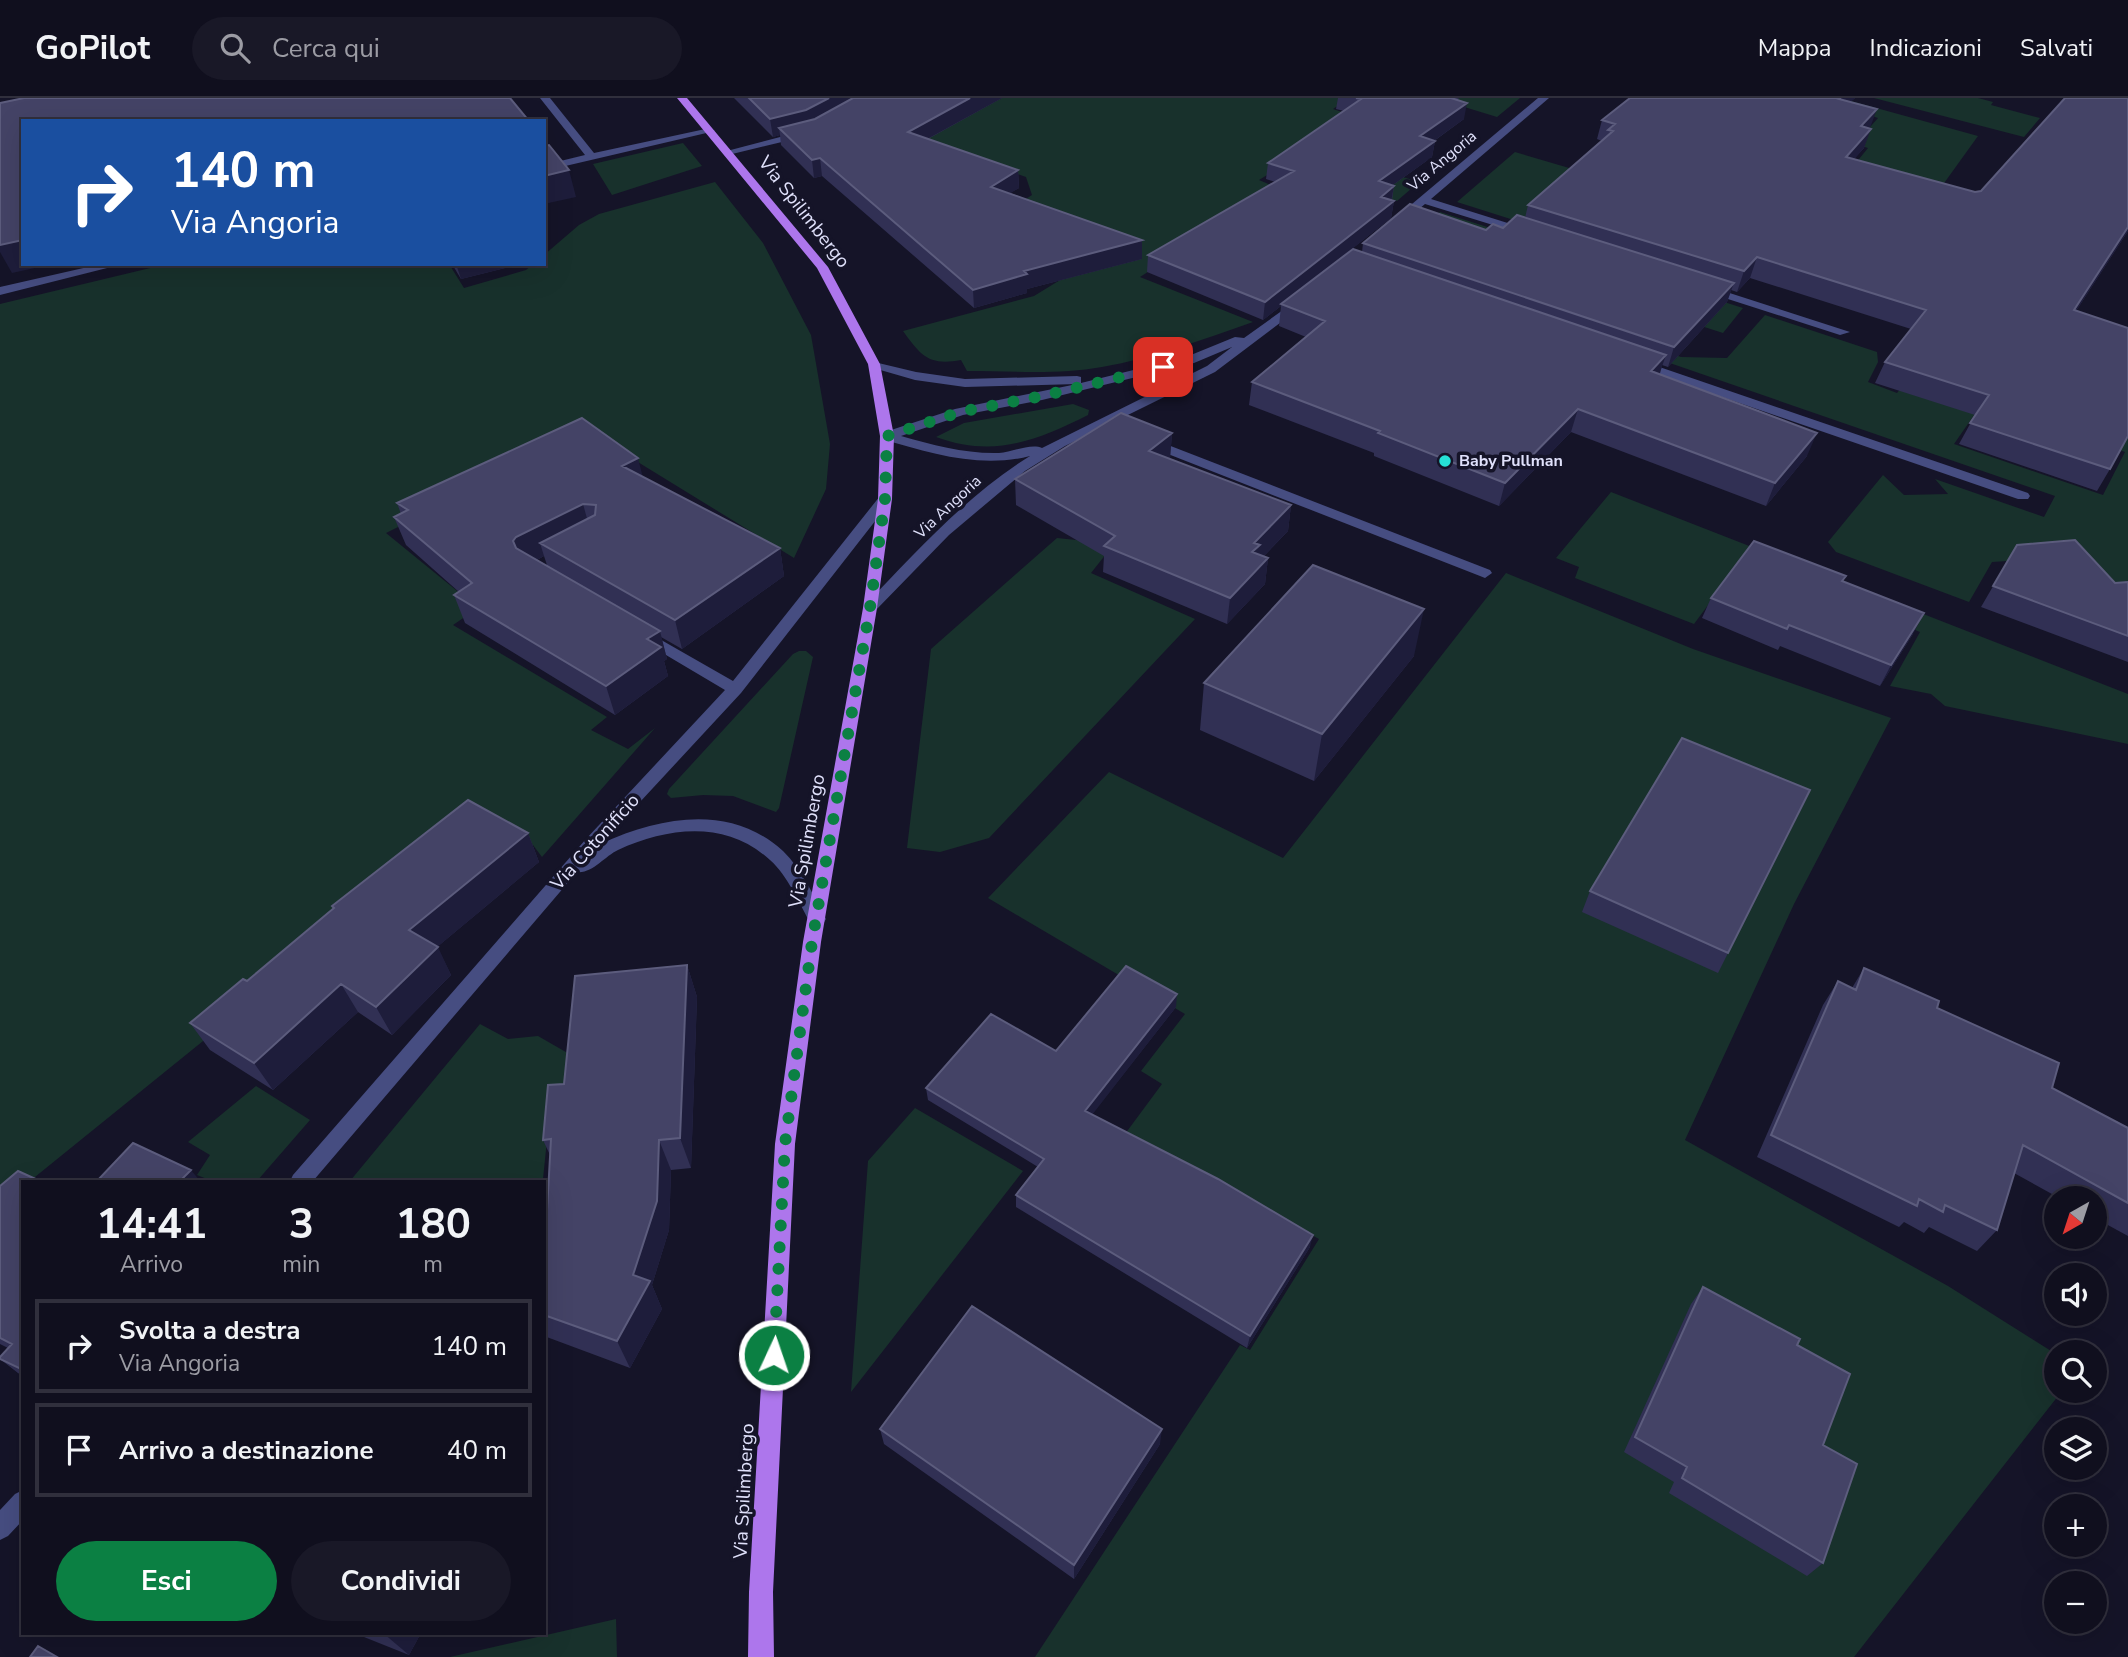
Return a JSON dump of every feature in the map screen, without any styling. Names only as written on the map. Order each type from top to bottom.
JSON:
[{"type":"main road","name":"Via Spilimbergo","points":[[682,98],[822,267],[874,364],[887,436],[885,499],[870,608],[817,919],[785,1144],[761,1592],[761,1657]]},
{"type":"street","points":[[545,98],[592,157]]},
{"type":"street","name":"Via Angoria","points":[[1385,232],[1544,98]]},
{"type":"street","points":[[546,168],[710,131]]},
{"type":"street","points":[[728,152],[812,132]]},
{"type":"street","points":[[1423,200],[1541,237]]},
{"type":"street","points":[[0,291],[108,266]]},
{"type":"street","points":[[1700,287],[1844,332]]},
{"type":"street","name":"Via Angoria","points":[[887,436],[941,451],[976,456],[1019,456],[1060,443],[1107,426],[1211,369],[1311,293]]},
{"type":"street","name":"Via Angoria","points":[[887,436],[960,412],[1042,396],[1190,360],[1265,330]]},
{"type":"street","points":[[1620,358],[2023,496]]},
{"type":"street","name":"Via Angoria","points":[[874,364],[915,376],[965,383],[1109,379]]},
{"type":"street","points":[[1139,438],[1485,573]]},
{"type":"street","name":"Via Angoria","points":[[870,608],[944,532],[990,491],[1060,443]]},
{"type":"street","name":"Via Cotonificio","points":[[301,1180],[563,878],[735,689],[885,499]]},
{"type":"street","points":[[628,626],[735,689]]},
{"type":"street","name":"Via Cotonificio","points":[[563,878],[609,847],[654,829],[698,825],[736,829],[777,856],[801,889],[817,919]]},
{"type":"street","points":[[0,1528],[21,1504]]},
{"type":"green space","points":[[998,98],[1386,98],[1348,99],[1333,109],[1345,113],[1300,145],[1419,182],[1397,201],[1283,165],[1259,180],[1278,188],[1140,277],[1253,322],[1160,353],[1102,367],[1052,372],[967,371],[961,360],[941,362],[927,357],[903,331],[1034,296],[1065,277],[968,236],[1032,195],[1026,177],[995,166],[906,147]]},
{"type":"green space","points":[[1435,98],[1520,98],[1497,117]]},
{"type":"green space","points":[[1840,98],[1978,136],[1942,186],[1855,164],[1868,148],[1855,144],[1878,118],[1839,105]]},
{"type":"green space","points":[[1874,98],[1978,98],[1993,102],[1991,105],[2040,118],[2024,137]]},
{"type":"green space","points":[[683,143],[702,166],[612,195],[593,164]]},
{"type":"green space","points":[[1515,152],[1780,230],[1552,194],[1520,222],[1457,202]]},
{"type":"green space","points":[[715,182],[763,243],[811,335],[830,444],[826,489],[794,558],[589,432],[386,533],[478,608],[453,625],[607,717],[591,730],[628,749],[655,728],[542,857],[533,845],[480,817],[31,1180],[21,1180],[0,1206],[0,304],[159,266],[450,266],[464,288],[526,270],[531,266],[546,266],[546,253],[579,225],[599,214]]},
{"type":"green space","points":[[1440,212],[1743,308],[1723,333],[1698,325],[1573,319],[1681,357],[1727,358],[1765,315],[1877,352],[1878,362],[1868,382],[1897,393],[1908,379],[1979,408],[1954,444],[2103,495],[2125,452],[2090,439],[2128,413],[2128,594],[2066,557],[1992,562],[1969,602],[1836,552],[1828,542],[1883,475],[1904,495],[1948,494],[1935,479],[2044,517],[2055,496],[1380,263]]},
{"type":"green space","points":[[1073,404],[1089,410],[1088,415],[1014,444],[977,446],[936,437],[964,423]]},
{"type":"green space","points":[[1611,492],[2128,694],[2128,744],[1945,706],[1931,694],[1890,686],[1920,632],[1743,558],[1694,624],[1575,578],[1579,567],[1556,558]]},
{"type":"green space","points":[[1057,538],[1114,544],[1091,573],[1195,619],[989,838],[940,852],[907,848],[931,649]]},
{"type":"green space","points":[[1506,573],[1693,649],[1891,718],[1794,904],[1685,1140],[1948,1286],[2044,1346],[2044,1403],[2053,1403],[1854,1657],[1035,1657],[1240,1345],[1250,1350],[1319,1239],[1125,1134],[1162,1084],[1141,1071],[1185,1014],[988,898],[1109,772],[1283,858]]},
{"type":"green space","points":[[806,651],[813,657],[776,812],[733,796],[671,798],[667,794],[669,789],[793,654]]},
{"type":"green space","points":[[480,1024],[508,1039],[538,1036],[571,1055],[570,1105],[550,1110],[543,1179],[556,1181],[546,1251],[546,1180],[351,1180]]},
{"type":"green space","points":[[256,1086],[310,1120],[258,1180],[210,1180],[197,1175],[210,1155],[188,1142]]},
{"type":"green space","points":[[915,1108],[1023,1171],[851,1392],[868,1161]]},
{"type":"green space","points":[[616,1619],[617,1657],[450,1657]]},
{"type":"building","points":[[24,98],[510,98],[527,119],[21,119],[21,240],[0,245],[0,103]]},
{"type":"building","points":[[749,98],[829,98],[806,110],[770,119]]},
{"type":"building","points":[[853,98],[970,98],[908,132],[1018,170],[991,187],[1142,240],[1024,271],[1027,274],[973,290],[820,158],[812,160],[779,128],[815,119]]},
{"type":"building","points":[[1356,98],[1451,98],[1467,103],[1420,136],[1435,141],[1379,181],[1394,186],[1381,197],[1394,201],[1265,302],[1148,255],[1294,171],[1268,163],[1361,99]]},
{"type":"building","points":[[1630,98],[1841,98],[1839,99],[1877,109],[1861,126],[1871,129],[1846,157],[1975,192],[1981,191],[2065,98],[2128,98],[2128,227],[2074,310],[2128,328],[2128,436],[2110,469],[1970,423],[1989,395],[1885,362],[1926,310],[1757,257],[1744,271],[1528,205],[1613,131],[1608,130],[1615,124],[1602,120]]},
{"type":"building","points":[[549,145],[569,170],[546,176],[546,146]]},
{"type":"building","points":[[1410,204],[1486,230],[1493,224],[1503,228],[1517,215],[1734,283],[1674,347],[1363,243]]},
{"type":"building","points":[[1353,249],[1666,355],[1651,371],[1817,433],[1775,483],[1578,409],[1505,483],[1252,382],[1325,321],[1281,304]]},
{"type":"building","points":[[1121,413],[1172,433],[1149,451],[1291,505],[1254,543],[1260,545],[1252,552],[1268,558],[1230,598],[1104,546],[1115,536],[1015,479]]},
{"type":"building","points":[[582,418],[638,458],[622,466],[780,548],[675,620],[540,543],[595,515],[596,505],[583,504],[516,537],[513,541],[516,548],[660,631],[647,639],[661,647],[606,686],[454,595],[472,583],[394,517],[408,510],[397,503]]},
{"type":"building","points":[[2075,540],[2115,583],[2128,582],[2128,636],[1993,586],[2017,545]]},
{"type":"building","points":[[1754,541],[1846,576],[1842,581],[1924,613],[1891,665],[1789,625],[1787,629],[1711,598]]},
{"type":"building","points":[[1313,565],[1424,609],[1322,734],[1204,683]]},
{"type":"building","points":[[1682,738],[1810,790],[1728,953],[1590,891]]},
{"type":"building","points":[[468,800],[528,833],[409,930],[438,947],[376,1007],[341,984],[254,1063],[190,1023],[243,979],[247,981],[334,908],[332,906]]},
{"type":"building","points":[[687,965],[680,1138],[659,1140],[657,1201],[633,1275],[650,1281],[617,1341],[546,1316],[546,1212],[551,1139],[543,1140],[548,1085],[564,1084],[575,976]]},
{"type":"building","points":[[1126,966],[1177,994],[1085,1111],[1218,1179],[1313,1235],[1250,1336],[1016,1195],[1044,1159],[926,1088],[991,1014],[1056,1051]]},
{"type":"building","points":[[1864,968],[1939,1001],[1937,1008],[2059,1063],[2052,1088],[2128,1128],[2128,1203],[2107,1191],[2107,1186],[2097,1186],[2023,1145],[1997,1230],[1945,1205],[1943,1212],[1919,1199],[1917,1206],[1771,1135],[1838,981],[1856,990]]},
{"type":"building","points":[[133,1143],[191,1170],[181,1180],[98,1180]]},
{"type":"building","points":[[18,1171],[38,1180],[21,1180],[21,1369],[0,1359],[12,1344],[0,1338],[0,1186]]},
{"type":"building","points":[[1703,1287],[1800,1339],[1797,1345],[1850,1374],[1823,1445],[1857,1464],[1823,1563],[1682,1478],[1687,1467],[1635,1437]]},
{"type":"building","points":[[972,1306],[1162,1429],[1074,1565],[880,1429]]},
{"type":"building","points":[[38,1646],[57,1657],[30,1657]]},
{"type":"place","name":"Baby Pullman","points":[[1445,461]]},
{"type":"route","points":[[774,1355],[785,1144],[812,942],[870,608],[885,499],[887,436],[960,412],[1042,396],[1163,367]]}]
